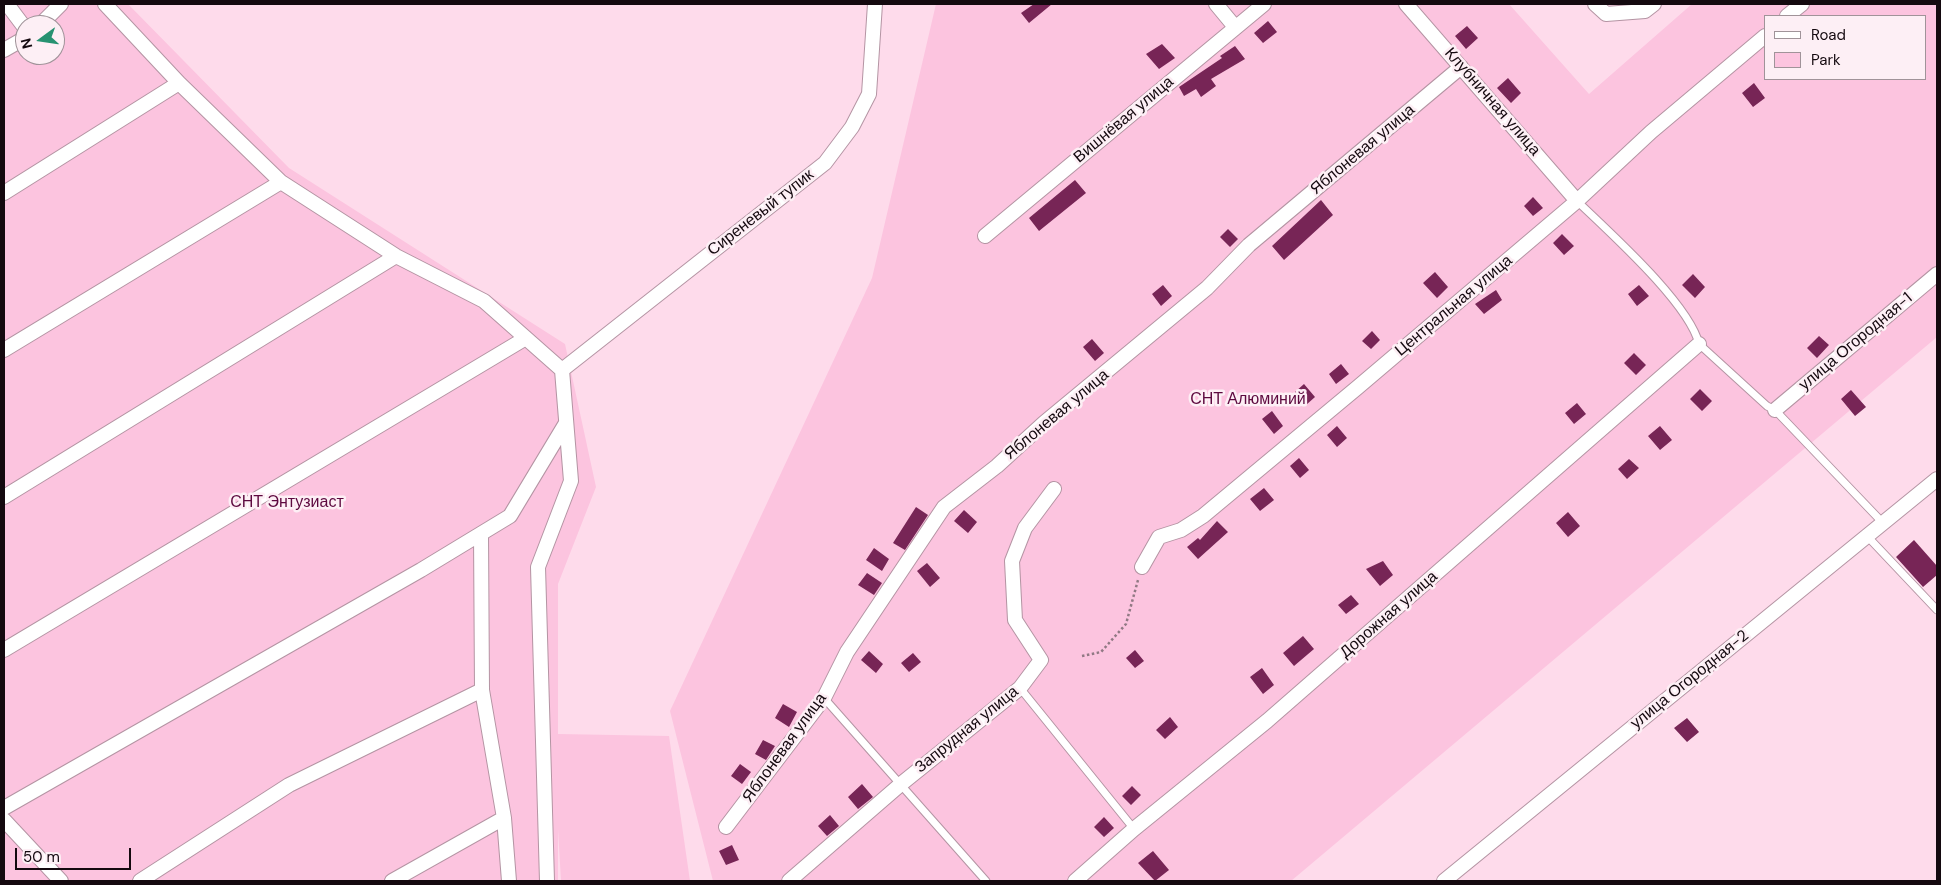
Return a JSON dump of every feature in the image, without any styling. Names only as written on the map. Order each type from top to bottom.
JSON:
[{"type":"street","points":[[7,4],[15,15]]},
{"type":"street","points":[[50,15],[61,4]]},
{"type":"street","points":[[104,4],[180,83],[281,182],[396,256],[484,301],[562,370],[571,481],[538,566],[547,881]]},
{"type":"street","name":"Сиреневый тупик","points":[[562,370],[825,163],[852,127],[868,94],[875,4]]},
{"type":"street","points":[[1216,4],[1235,27]]},
{"type":"street","name":"Вишнёвая улица","points":[[985,236],[1264,4]]},
{"type":"street","name":"Клубничная улица","points":[[1406,4],[1577,201]]},
{"type":"street","points":[[1595,4],[1606,14],[1645,12],[1654,4]]},
{"type":"street","points":[[1788,15],[1802,4]]},
{"type":"street","name":"Центральная улица","points":[[1142,567],[1159,537],[1180,530],[1203,516],[1358,388],[1577,201],[1651,132],[1764,37]]},
{"type":"street","points":[[4,50],[15,44]]},
{"type":"street","name":"Яблоневая улица","points":[[726,827],[824,698],[847,652],[944,507],[997,466],[1044,423],[1207,288],[1249,245],[1461,67]]},
{"type":"street","points":[[4,193],[180,83]]},
{"type":"street","points":[[4,350],[281,182]]},
{"type":"street","points":[[4,497],[396,256]]},
{"type":"street","name":"улица Огородная-1","points":[[1774,410],[1937,274]]},
{"type":"street","points":[[4,650],[526,338]]},
{"type":"street","name":"Дорожная улица","points":[[1075,881],[1134,829],[1267,721],[1698,344]]},
{"type":"street","points":[[4,808],[421,570],[510,516],[566,423]]},
{"type":"street","name":"улица Огородная-2","points":[[1444,881],[1937,479]]},
{"type":"street","name":"Запрудная улица","points":[[789,881],[901,784],[1020,688],[1041,660],[1015,620],[1012,561],[1025,528],[1054,489]]},
{"type":"street","points":[[481,534],[482,690],[504,818],[509,881]]},
{"type":"street","points":[[140,881],[289,784],[482,690]]},
{"type":"street","points":[[392,881],[504,818]]},
{"type":"street","points":[[4,820],[61,881]]},
{"type":"lane","points":[[1577,201],[1676,303],[1696,333],[1698,344],[1767,406],[1774,410],[1883,523]]},
{"type":"lane","points":[[1867,536],[1937,610]]},
{"type":"lane","points":[[1020,688],[1134,829]]},
{"type":"lane","points":[[824,698],[986,881]]},
{"type":"path","points":[[1082,656],[1100,652],[1126,624],[1142,567]]},
{"type":"green space","name":"СНТ Энтузиаст","points":[[4,4],[128,4],[289,168],[565,344],[596,487],[558,584],[558,734],[669,736],[690,881],[561,881],[558,829],[558,881],[4,881]]},
{"type":"green space","name":"СНТ Алюминий","points":[[936,4],[1509,4],[1589,94],[1692,4],[1937,4],[1937,337],[1291,881],[713,881],[670,711],[872,278]]},
{"type":"building","points":[[1034,4],[1052,4],[1029,23],[1021,13]]},
{"type":"building","points":[[1268,21],[1277,32],[1263,43],[1254,33]]},
{"type":"building","points":[[1467,26],[1478,38],[1466,49],[1455,36]]},
{"type":"building","points":[[1162,44],[1175,58],[1159,69],[1146,54]]},
{"type":"building","points":[[1235,46],[1245,59],[1211,79],[1216,86],[1201,97],[1196,89],[1184,96],[1179,87],[1222,58],[1220,56]]},
{"type":"building","points":[[1508,78],[1521,93],[1511,103],[1497,88]]},
{"type":"building","points":[[1754,83],[1765,98],[1753,107],[1742,93]]},
{"type":"building","points":[[1075,180],[1086,193],[1039,231],[1029,218]]},
{"type":"building","points":[[1533,197],[1543,208],[1533,216],[1524,206]]},
{"type":"building","points":[[1321,200],[1333,215],[1284,260],[1272,246]]},
{"type":"building","points":[[1228,229],[1238,239],[1230,247],[1220,237]]},
{"type":"building","points":[[1562,234],[1574,246],[1564,255],[1553,243]]},
{"type":"building","points":[[1435,272],[1448,287],[1437,298],[1423,283]]},
{"type":"building","points":[[1693,274],[1705,287],[1695,298],[1682,285]]},
{"type":"building","points":[[1163,285],[1172,296],[1161,306],[1152,294]]},
{"type":"building","points":[[1639,285],[1649,296],[1637,306],[1628,294]]},
{"type":"building","points":[[1496,290],[1502,300],[1484,314],[1475,304]]},
{"type":"building","points":[[1372,331],[1380,340],[1371,349],[1362,341]]},
{"type":"building","points":[[1819,336],[1829,345],[1817,358],[1807,348]]},
{"type":"building","points":[[1092,339],[1104,353],[1095,361],[1083,347]]},
{"type":"building","points":[[1634,353],[1646,365],[1636,375],[1624,363]]},
{"type":"building","points":[[1341,364],[1349,374],[1336,384],[1329,374]]},
{"type":"building","points":[[1304,384],[1315,397],[1306,405],[1295,392]]},
{"type":"building","points":[[1700,389],[1712,401],[1702,411],[1690,399]]},
{"type":"building","points":[[1851,390],[1866,407],[1855,416],[1841,399]]},
{"type":"building","points":[[1577,403],[1586,414],[1574,424],[1565,413]]},
{"type":"building","points":[[1272,411],[1283,426],[1274,434],[1262,419]]},
{"type":"building","points":[[1337,426],[1347,438],[1337,447],[1327,435]]},
{"type":"building","points":[[1660,426],[1672,440],[1660,450],[1648,436]]},
{"type":"building","points":[[1299,458],[1309,470],[1300,478],[1290,466]]},
{"type":"building","points":[[1629,459],[1639,468],[1627,479],[1618,469]]},
{"type":"building","points":[[1264,488],[1274,500],[1260,511],[1250,499]]},
{"type":"building","points":[[916,507],[928,515],[905,550],[893,543]]},
{"type":"building","points":[[964,510],[977,522],[968,533],[954,521]]},
{"type":"building","points":[[1568,512],[1580,526],[1568,537],[1556,523]]},
{"type":"building","points":[[1217,521],[1228,532],[1198,559],[1187,547],[1198,538],[1200,540]]},
{"type":"building","points":[[1914,540],[1937,566],[1937,575],[1923,587],[1896,557]]},
{"type":"building","points":[[874,548],[889,559],[882,571],[866,560]]},
{"type":"building","points":[[1383,561],[1393,575],[1380,586],[1366,569]]},
{"type":"building","points":[[927,563],[940,578],[930,587],[917,571]]},
{"type":"building","points":[[867,573],[882,583],[874,595],[858,585]]},
{"type":"building","points":[[1351,595],[1359,604],[1346,614],[1338,605]]},
{"type":"building","points":[[1303,636],[1314,649],[1294,666],[1283,653]]},
{"type":"building","points":[[1135,650],[1144,661],[1135,668],[1126,658]]},
{"type":"building","points":[[869,651],[883,664],[876,673],[861,660]]},
{"type":"building","points":[[913,653],[921,662],[909,672],[901,663]]},
{"type":"building","points":[[1262,668],[1274,685],[1263,694],[1250,677]]},
{"type":"building","points":[[783,704],[797,712],[789,727],[775,718]]},
{"type":"building","points":[[1170,717],[1178,727],[1165,739],[1156,730]]},
{"type":"building","points":[[1687,718],[1699,732],[1687,742],[1674,728]]},
{"type":"building","points":[[763,740],[775,746],[766,760],[755,754]]},
{"type":"building","points":[[740,764],[751,772],[742,784],[731,776]]},
{"type":"building","points":[[862,784],[873,797],[858,809],[848,797]]},
{"type":"building","points":[[1132,786],[1141,795],[1131,805],[1122,796]]},
{"type":"building","points":[[830,815],[839,826],[827,836],[818,826]]},
{"type":"building","points":[[1104,817],[1114,828],[1104,837],[1094,827]]},
{"type":"building","points":[[732,845],[739,860],[726,865],[719,851]]},
{"type":"building","points":[[1153,851],[1169,870],[1155,881],[1138,863]]}]
